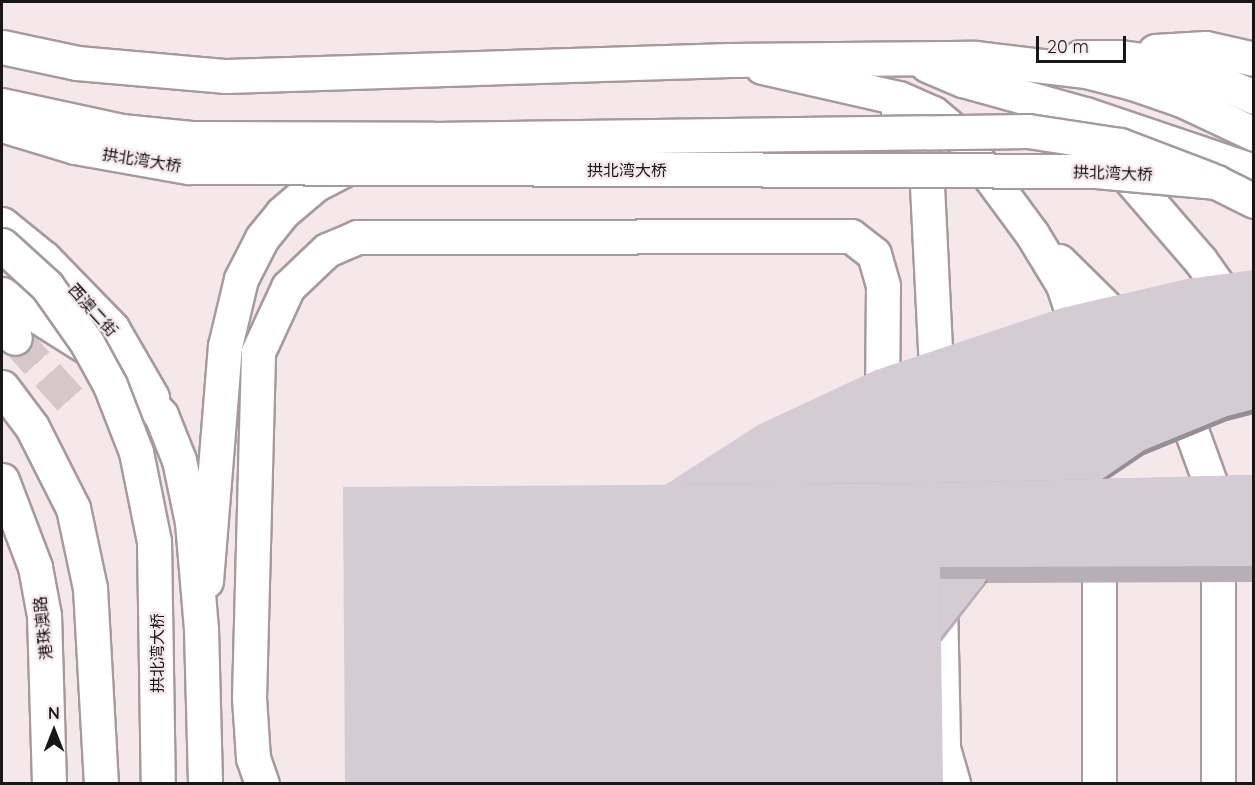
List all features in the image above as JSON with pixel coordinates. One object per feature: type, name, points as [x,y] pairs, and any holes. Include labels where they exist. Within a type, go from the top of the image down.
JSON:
[{"type":"main road","points":[[969,69],[1120,57],[1184,46],[1254,59]]},
{"type":"main road","points":[[2,47],[77,63],[226,76],[730,60],[911,58],[969,69],[1076,70],[1132,83],[1182,100],[1254,134]]},
{"type":"main road","points":[[1120,57],[1180,65],[1254,97]]},
{"type":"main road","points":[[730,60],[899,98],[933,113],[959,135],[1032,234],[1064,285],[1081,333],[1090,376]]},
{"type":"main road","points":[[969,69],[1209,193],[1254,212]]},
{"type":"main road","points":[[969,69],[1085,114],[1254,171]]},
{"type":"main road","points":[[856,87],[894,108],[915,130],[926,165],[937,419]]},
{"type":"main road","points":[[2,105],[121,131],[191,138],[433,139],[1028,131],[1120,145],[1216,182]]},
{"type":"main road","name":"拱北湾大桥","points":[[2,125],[75,147],[189,167],[1096,171],[1216,182],[1254,201]]},
{"type":"main road","points":[[1088,130],[1200,260],[1254,336]]},
{"type":"main road","points":[[205,783],[201,629],[225,346],[241,279],[262,238],[282,213],[315,185],[356,163],[433,139]]},
{"type":"main road","name":"西澳二街","points":[[2,224],[44,258],[112,328],[138,367],[179,460],[192,522],[201,629]]},
{"type":"main road","points":[[1032,234],[1157,361],[1195,434],[1211,485],[1218,549],[1218,783]]},
{"type":"main road","points":[[262,783],[253,758],[249,698],[258,352],[288,287],[308,265],[341,242],[382,237],[851,236],[874,254],[883,286],[881,439]]},
{"type":"main road","name":"拱北湾大桥","points":[[2,245],[47,286],[87,343],[110,385],[136,452],[154,551],[158,783]]},
{"type":"main road","points":[[2,294],[117,366],[161,415]]},
{"type":"main road","points":[[2,387],[32,427],[73,508],[90,588],[100,729],[101,783]]},
{"type":"main road","name":"港珠澳路","points":[[2,480],[35,567],[44,615],[49,783]]},
{"type":"main road","points":[[1099,512],[1099,783]]},
{"type":"main road","points":[[940,571],[944,748],[953,783]]},
{"type":"main road","points":[[91,783],[100,729]]},
{"type":"building","points":[[1254,270],[1254,409],[1227,416],[1144,450],[1102,479],[665,485],[758,425],[876,370],[1062,308],[1187,279]]},
{"type":"building","points":[[1254,475],[1254,566],[940,567],[943,783],[345,783],[343,487],[933,483]]},
{"type":"building","points":[[940,579],[987,579],[941,637]]},
{"type":"tunnel","points":[[15,338],[77,407]]}]
